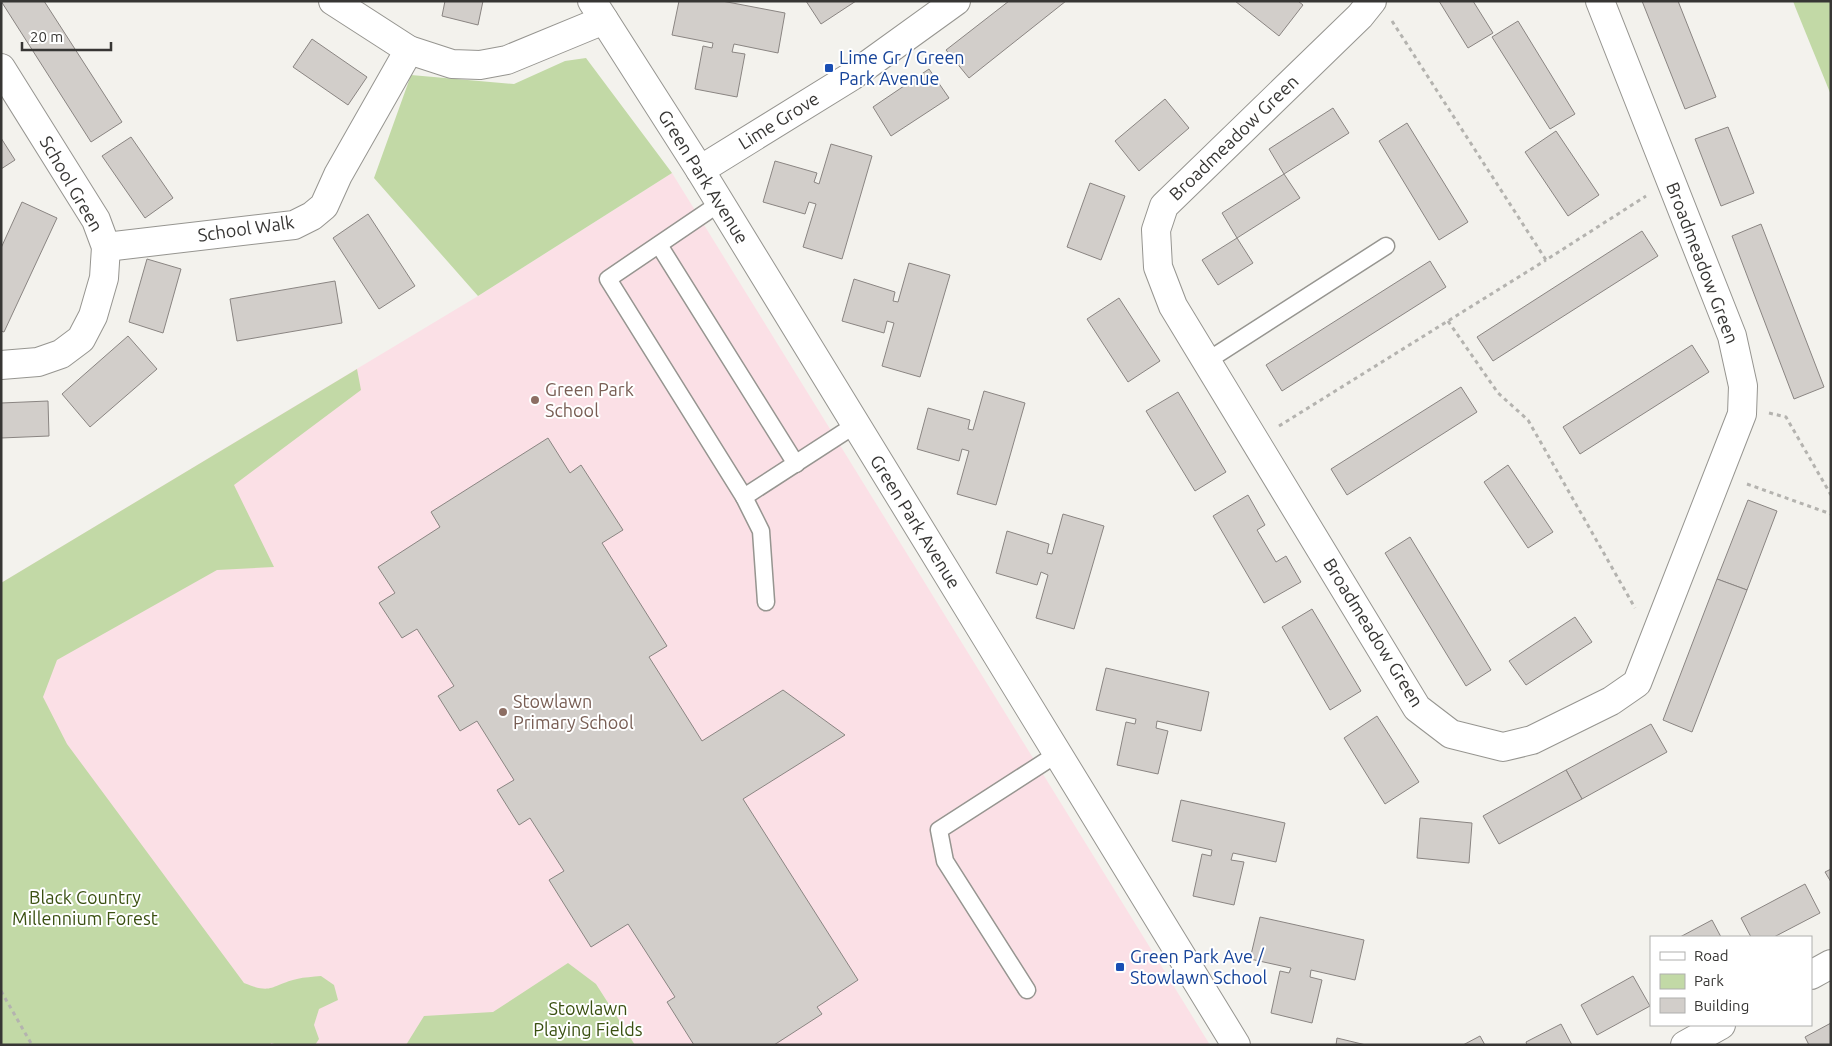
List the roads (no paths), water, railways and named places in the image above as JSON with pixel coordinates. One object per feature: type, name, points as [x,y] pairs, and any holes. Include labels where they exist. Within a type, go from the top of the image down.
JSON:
[{"type":"street","points":[[332,1],[409,50],[452,64],[480,65],[507,60],[598,11]]},
{"type":"street","name":"Lime Grove","points":[[700,170],[852,76],[956,1]]},
{"type":"street","name":"Broadmeadow Green","points":[[1366,9],[1164,206],[1156,230],[1158,267],[1173,306],[1417,708],[1451,734],[1503,747],[1532,740],[1612,701],[1637,683],[1742,414],[1743,386],[1732,336],[1600,1]]},
{"type":"street","name":"Green Park Avenue","points":[[598,11],[700,170],[1236,1045]]},
{"type":"street","name":"School Walk","points":[[106,247],[294,224],[312,216],[324,206],[338,175],[409,50]]},
{"type":"street","name":"School Green","points":[[1,68],[96,220],[106,247],[104,278],[93,316],[80,339],[62,354],[38,362],[1,365]]},
{"type":"street","points":[[1812,974],[1831,964]]},
{"type":"street","points":[[1685,1045],[1719,1026]]},
{"type":"lane","points":[[720,203],[608,279],[744,497],[761,531],[766,602]]},
{"type":"lane","points":[[659,244],[796,464]]},
{"type":"lane","points":[[1207,361],[1386,246]]},
{"type":"lane","points":[[744,497],[855,425]]},
{"type":"lane","points":[[1027,990],[945,861],[939,830],[1058,754]]},
{"type":"place","name":"Lime Gr / Green Park Avenue","points":[[829,68]]},
{"type":"place","name":"Green Park School","points":[[535,400]]},
{"type":"place","name":"Stowlawn Primary School","points":[[503,712]]},
{"type":"place","name":"Green Park Ave / Stowlawn School","points":[[1120,967]]},
{"type":"park label","name":"Black Country Millennium Forest","points":[[85,908]]},
{"type":"park label","name":"Stowlawn Playing Fields","points":[[588,1019]]}]
